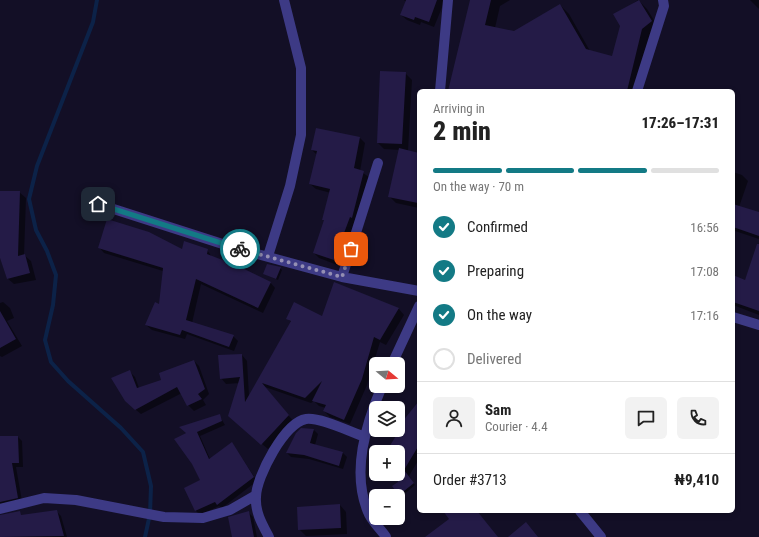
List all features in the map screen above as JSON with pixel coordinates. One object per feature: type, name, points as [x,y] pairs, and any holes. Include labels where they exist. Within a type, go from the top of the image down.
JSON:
[{"type":"street","points":[[268,256],[290,186],[301,135],[301,68],[284,0]]},
{"type":"street","points":[[440,89],[448,0]]},
{"type":"street","points":[[638,89],[664,6],[663,0]]},
{"type":"street","points":[[342,277],[378,163]]},
{"type":"street","points":[[98,204],[235,248],[342,277],[417,291]]},
{"type":"street","points":[[395,357],[417,310]]},
{"type":"street","points":[[735,318],[759,325]]},
{"type":"street","points":[[380,393],[365,437],[359,476],[368,513],[386,537]]},
{"type":"street","points":[[269,537],[257,514],[256,495],[269,457],[294,424],[306,419],[322,421],[365,437]]},
{"type":"street","points":[[0,509],[44,498],[76,500],[164,517],[203,518],[230,510],[256,495]]},
{"type":"street","points":[[582,513],[601,537]]},
{"type":"building","points":[[406,0],[437,0],[429,22],[415,17],[414,20],[400,15]]},
{"type":"building","points":[[470,0],[491,0],[485,25],[514,31],[560,4],[586,49],[612,56],[620,26],[613,14],[639,0],[652,21],[642,29],[627,89],[448,89]]},
{"type":"building","points":[[380,71],[406,72],[402,144],[377,143]]},
{"type":"building","points":[[316,128],[360,137],[354,168],[364,171],[352,218],[350,217],[334,260],[313,253],[324,220],[322,220],[330,189],[309,184],[317,151],[311,150]]},
{"type":"building","points":[[399,148],[417,152],[417,203],[388,197]]},
{"type":"building","points":[[0,191],[20,191],[18,256],[25,254],[30,273],[7,279],[0,258]]},
{"type":"building","points":[[735,205],[759,212],[759,236],[735,228]]},
{"type":"building","points":[[107,219],[149,232],[182,249],[184,241],[208,249],[207,254],[238,266],[271,282],[258,308],[196,279],[186,320],[234,335],[229,347],[182,330],[180,335],[145,325],[155,302],[159,304],[163,268],[98,248]]},
{"type":"building","points":[[757,244],[759,244],[759,311],[735,303],[735,276],[745,280]]},
{"type":"building","points":[[267,264],[281,267],[276,279],[263,274]]},
{"type":"building","points":[[334,282],[399,308],[380,340],[374,337],[362,379],[344,420],[323,411],[326,405],[312,401],[322,381],[305,398],[262,383],[289,415],[261,445],[228,416],[240,377],[220,379],[218,355],[242,354],[245,402],[291,321],[286,319],[294,302],[322,316]]},
{"type":"building","points":[[0,311],[16,339],[0,348]]},
{"type":"building","points":[[194,360],[205,389],[198,394],[202,399],[187,406],[177,387],[135,410],[125,401],[111,378],[130,370],[137,388],[161,380],[159,373]]},
{"type":"building","points":[[417,403],[417,448],[405,468],[405,445],[390,445],[395,437],[405,437],[405,418]]},
{"type":"building","points":[[220,414],[222,421],[197,432],[209,459],[232,442],[254,477],[217,505],[215,502],[195,511],[184,488],[200,480],[192,464],[174,439],[186,433],[179,427]]},
{"type":"building","points":[[301,428],[314,429],[310,443],[343,452],[339,466],[304,455],[286,453],[296,433]]},
{"type":"building","points":[[0,436],[18,436],[19,463],[12,463],[18,498],[0,502]]},
{"type":"building","points":[[405,471],[414,483],[405,490],[394,489],[392,486],[398,482],[405,481]]},
{"type":"building","points":[[340,504],[341,528],[298,530],[297,507]]},
{"type":"building","points":[[57,510],[64,536],[0,537],[0,515],[20,511],[21,515]]},
{"type":"building","points":[[249,511],[254,537],[232,537],[228,517]]},
{"type":"building","points":[[444,513],[479,513],[498,537],[425,537],[449,519]]},
{"type":"building","points":[[526,522],[538,537],[508,537]]},
{"type":"waterway","points":[[97,0],[93,22],[37,166],[29,199],[36,230],[47,251],[56,275],[53,305],[45,340],[51,362],[68,381],[121,428],[143,452],[151,486],[150,514],[145,537]]},
{"type":"way so far","points":[[240,249],[342,277],[351,249]]},
{"type":"route","points":[[98,204],[240,249]]}]
